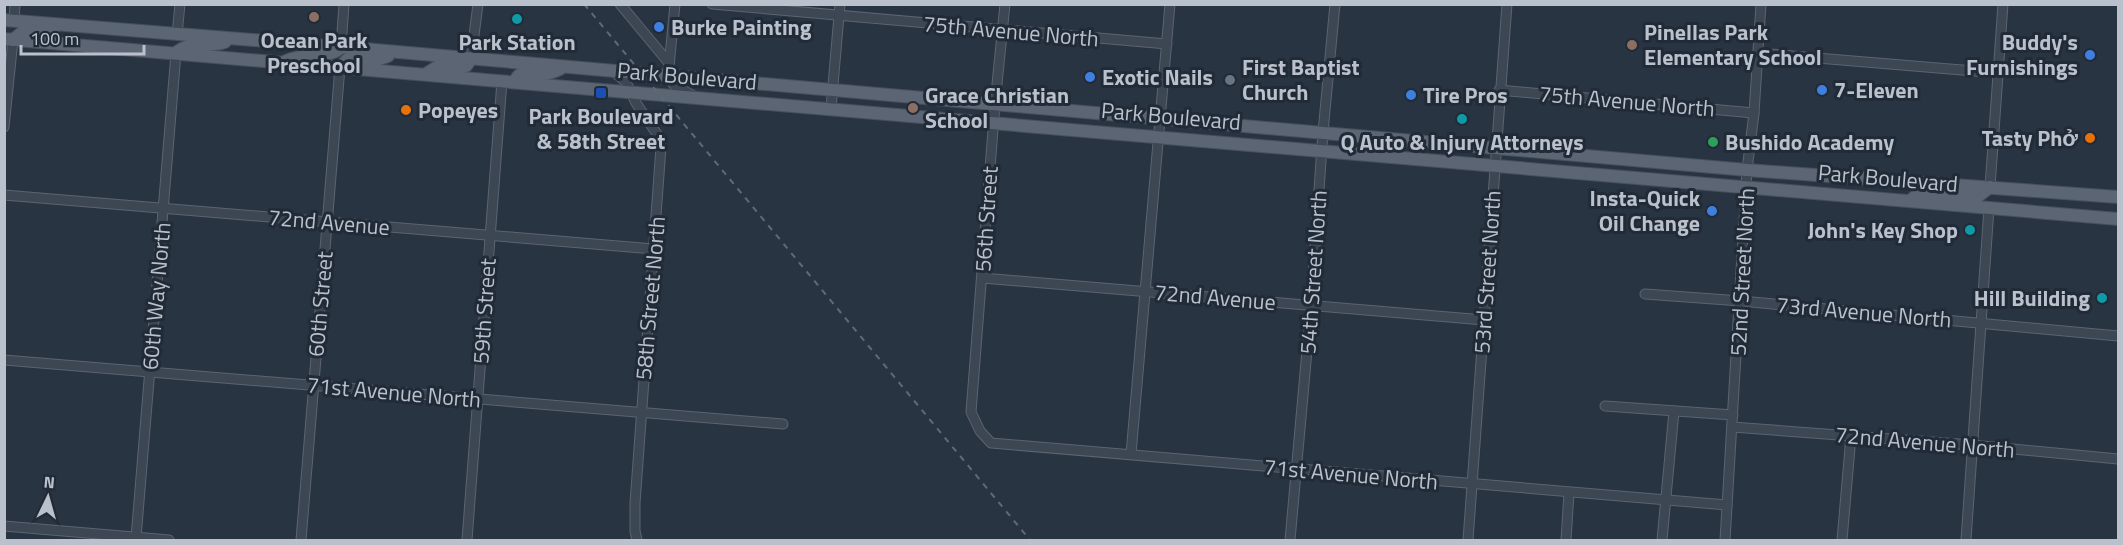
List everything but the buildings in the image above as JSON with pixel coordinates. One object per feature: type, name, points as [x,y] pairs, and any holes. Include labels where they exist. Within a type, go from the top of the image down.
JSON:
[{"type":"main road","name":"Park Boulevard","points":[[8,22],[341,47],[1747,170],[2118,196]]},
{"type":"main road","points":[[8,39],[24,31],[51,31],[66,25]]},
{"type":"main road","points":[[124,49],[134,42],[162,41],[177,35]]},
{"type":"main road","name":"Park Boulevard","points":[[8,39],[2118,219]]},
{"type":"main road","points":[[176,54],[188,46],[213,46],[231,39]]},
{"type":"main road","points":[[282,63],[302,55],[327,55],[338,51],[341,47]]},
{"type":"main road","points":[[340,67],[348,59],[379,59],[388,57],[392,52]]},
{"type":"main road","points":[[426,74],[437,67],[466,66],[471,59]]},
{"type":"main road","points":[[508,81],[521,73],[543,74],[564,67]]},
{"type":"main road","points":[[1910,201],[1919,193],[1977,197],[1990,187],[2009,210]]},
{"type":"street","points":[[8,22],[15,4]]},
{"type":"street","points":[[177,35],[180,4]]},
{"type":"street","points":[[341,47],[344,4]]},
{"type":"street","points":[[471,59],[478,4]]},
{"type":"street","points":[[620,4],[669,63]]},
{"type":"street","points":[[675,4],[668,76],[675,86],[696,97]]},
{"type":"street","name":"75th Avenue North","points":[[712,4],[1167,44]]},
{"type":"street","points":[[831,108],[840,4]]},
{"type":"street","name":"56th Street","points":[[980,431],[971,412],[1005,4]]},
{"type":"street","points":[[1131,454],[1170,4]]},
{"type":"street","name":"54th Street North","points":[[1290,540],[1335,4]]},
{"type":"street","name":"53rd Street North","points":[[1468,540],[1507,4]]},
{"type":"street","name":"52nd Street North","points":[[1725,540],[1747,170],[1754,113],[1761,4]]},
{"type":"street","points":[[1990,187],[2003,4]]},
{"type":"street","points":[[4,127],[8,39]]},
{"type":"street","points":[[1758,53],[1998,73]]},
{"type":"street","name":"60th Way North","points":[[136,538],[176,54]]},
{"type":"street","name":"60th Street","points":[[301,540],[340,67]]},
{"type":"street","name":"58th Street North","points":[[613,71],[626,82],[636,103],[657,134],[661,147],[635,502],[637,540]]},
{"type":"street","name":"59th Street","points":[[467,540],[490,236],[508,81]]},
{"type":"street","name":"75th Avenue North","points":[[1500,90],[1754,113]]},
{"type":"street","name":"72nd Avenue","points":[[4,195],[654,249]]},
{"type":"street","points":[[1966,540],[1989,208]]},
{"type":"street","name":"72nd Avenue","points":[[982,278],[1484,320]]},
{"type":"street","name":"73rd Avenue North","points":[[1645,294],[2118,336]]},
{"type":"street","name":"71st Avenue North","points":[[4,360],[783,424]]},
{"type":"street","points":[[1605,406],[1733,415]]},
{"type":"street","points":[[1662,540],[1674,411]]},
{"type":"street","name":"72nd Avenue North","points":[[1732,427],[1972,445],[2118,459]]},
{"type":"street","name":"71st Avenue North","points":[[980,431],[991,443],[1727,505]]},
{"type":"street","points":[[1842,540],[1851,436]]},
{"type":"street","points":[[1566,540],[1569,493]]},
{"type":"street","points":[[4,526],[168,540]]},
{"type":"railway","points":[[584,4],[1030,540]]},
{"type":"place","name":"Ocean Park Preschool","points":[[314,17]]},
{"type":"place","name":"Park Station","points":[[517,19]]},
{"type":"place","name":"Burke Painting","points":[[659,27]]},
{"type":"place","name":"Pinellas Park Elementary School","points":[[1632,45]]},
{"type":"place","name":"Buddy's Furnishings","points":[[2090,55]]},
{"type":"place","name":"Exotic Nails","points":[[1090,77]]},
{"type":"place","name":"First Baptist Church","points":[[1230,80]]},
{"type":"place","name":"7-Eleven","points":[[1822,90]]},
{"type":"place","name":"Park Boulevard & 58th Street","points":[[601,93]]},
{"type":"place","name":"Tire Pros","points":[[1411,95]]},
{"type":"place","name":"Grace Christian School","points":[[913,108]]},
{"type":"place","name":"Popeyes","points":[[406,110]]},
{"type":"place","name":"Q Auto & Injury Attorneys","points":[[1462,119]]},
{"type":"place","name":"Tasty Phở","points":[[2090,138]]},
{"type":"place","name":"Bushido Academy","points":[[1713,142]]},
{"type":"place","name":"Insta-Quick Oil Change","points":[[1712,211]]},
{"type":"place","name":"John's Key Shop","points":[[1970,230]]},
{"type":"place","name":"Hill Building","points":[[2102,298]]}]
